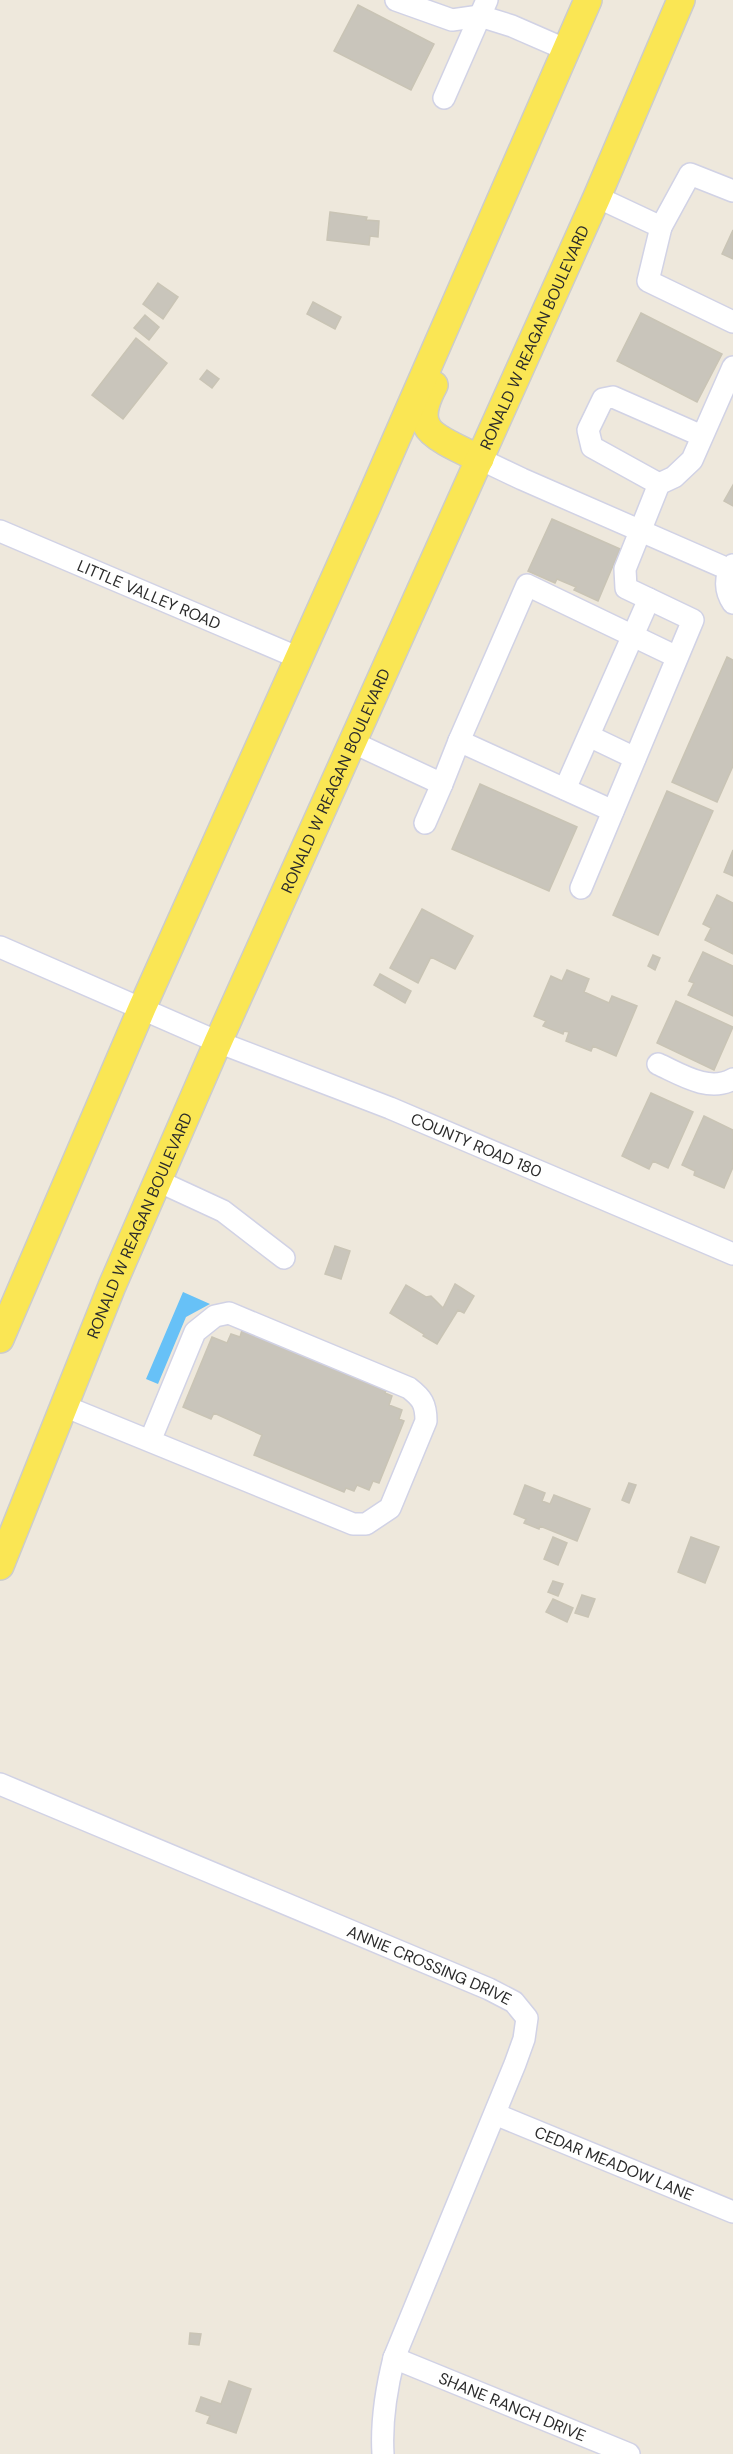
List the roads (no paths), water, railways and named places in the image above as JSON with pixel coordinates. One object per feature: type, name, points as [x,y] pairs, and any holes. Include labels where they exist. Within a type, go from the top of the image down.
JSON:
[{"type":"main road","points":[[0,1339],[142,1008],[464,286],[588,0]]},
{"type":"main road","name":"RONALD W REAGAN BOULEVARD","points":[[0,1566],[112,1286],[218,1042],[597,197],[681,0]]},
{"type":"main road","points":[[464,286],[455,338],[430,393],[424,412],[427,426],[434,434],[480,459]]},
{"type":"street","points":[[396,0],[452,20],[483,8]]},
{"type":"street","points":[[483,8],[512,26],[567,50]]},
{"type":"street","points":[[444,98],[483,8]]},
{"type":"street","points":[[733,191],[690,174],[661,227],[648,281],[733,322]]},
{"type":"street","points":[[597,197],[661,227]]},
{"type":"street","points":[[581,888],[693,620],[626,588],[625,569],[658,484],[674,477],[692,460],[733,367]]},
{"type":"street","points":[[658,484],[592,447],[588,430],[603,399],[613,397],[702,436]]},
{"type":"street","points":[[480,459],[640,530],[731,567],[727,589],[733,603]]},
{"type":"street","name":"LITTLE VALLEY ROAD","points":[[0,531],[299,658]]},
{"type":"street","points":[[425,823],[527,585],[677,657]]},
{"type":"street","points":[[565,789],[649,599]]},
{"type":"street","points":[[589,736],[635,758]]},
{"type":"street","points":[[459,741],[613,811]]},
{"type":"street","points":[[354,743],[442,784]]},
{"type":"street","name":"COUNTY ROAD 180","points":[[0,947],[218,1042],[390,1108],[733,1254]]},
{"type":"street","points":[[658,1064],[703,1083],[724,1084],[733,1079]]},
{"type":"street","points":[[158,1181],[223,1210],[284,1258]]},
{"type":"street","points":[[64,1406],[353,1524],[366,1524],[390,1508],[426,1421],[426,1408],[421,1397],[409,1388],[229,1313],[216,1316],[195,1332],[150,1441]]},
{"type":"street","name":"ANNIE CROSSING DRIVE","points":[[0,1784],[478,1985],[514,2002],[527,2018],[524,2039],[495,2114],[394,2358],[385,2395],[383,2454]]},
{"type":"street","name":"CEDAR MEADOW LANE","points":[[495,2114],[733,2212]]},
{"type":"street","name":"SHANE RANCH DRIVE","points":[[394,2358],[629,2454]]},
{"type":"water","points":[[183,1292],[210,1304],[186,1317],[158,1384],[146,1379]]}]
